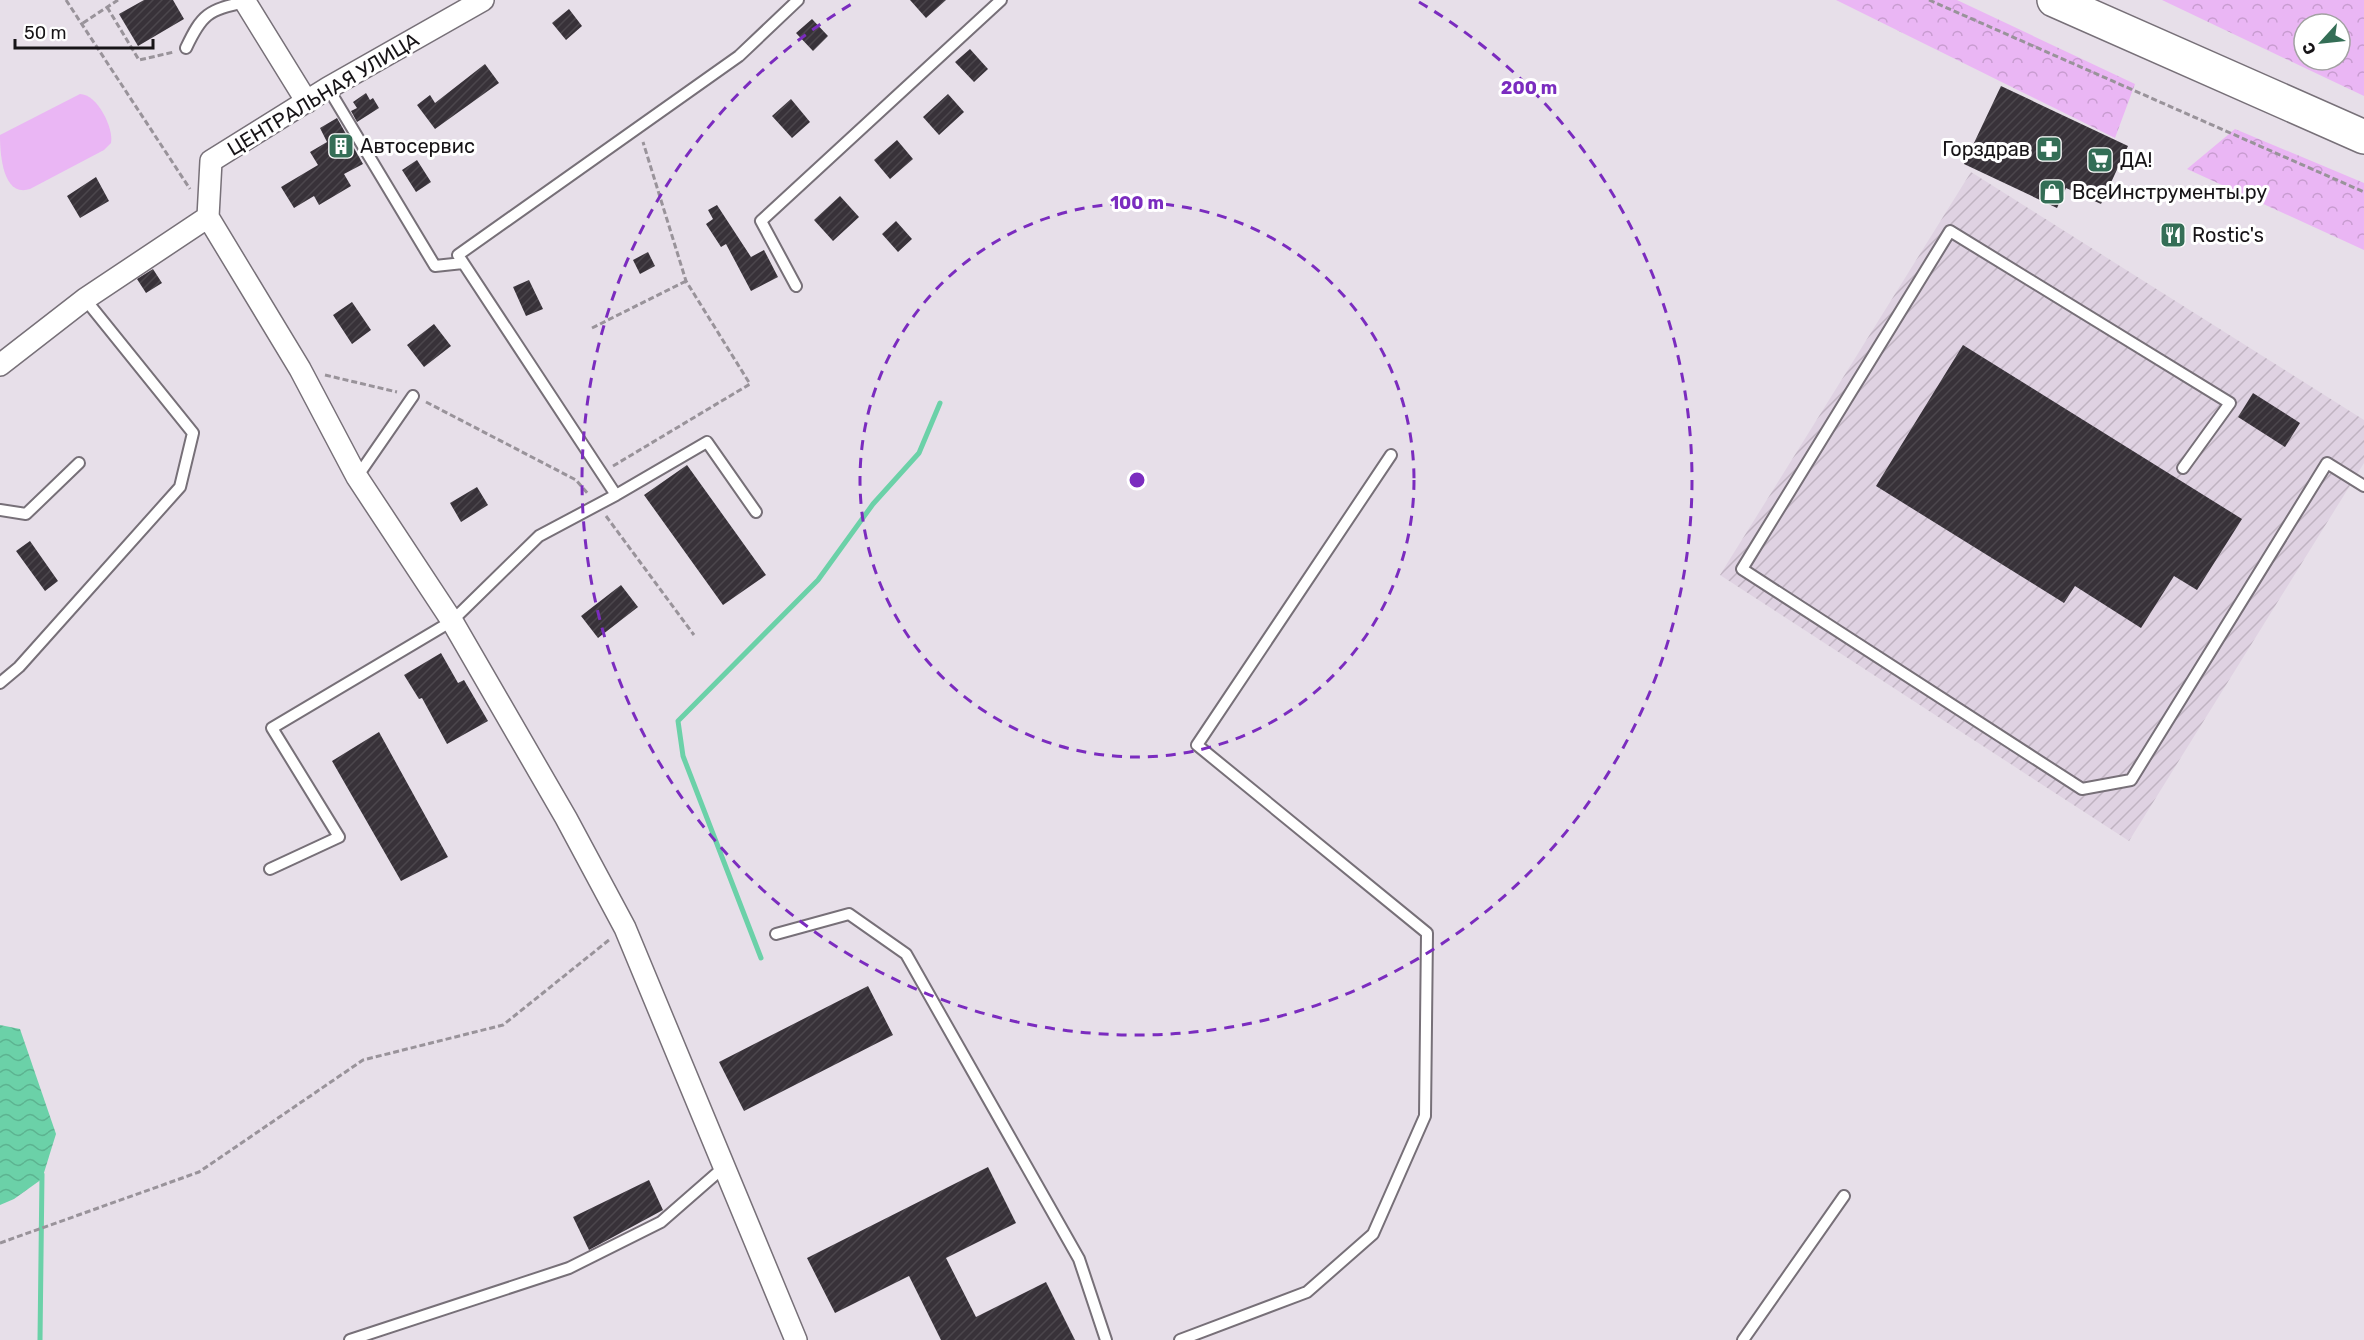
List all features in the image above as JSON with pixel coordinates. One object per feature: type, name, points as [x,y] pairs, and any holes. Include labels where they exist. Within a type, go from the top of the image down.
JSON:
[{"type":"main road","points":[[2054,0],[2364,137]]},
{"type":"street","name":"ЦЕНТРАЛЬНАЯ УЛИЦА","points":[[208,217],[211,161],[328,88],[483,0]]},
{"type":"street","points":[[245,1],[307,102]]},
{"type":"street","points":[[0,365],[85,299],[208,217],[300,369],[357,477],[452,621],[566,818],[625,928],[796,1340]]},
{"type":"lane","points":[[616,495],[458,255],[739,56],[798,0]]},
{"type":"lane","points":[[796,286],[761,221],[1001,0]]},
{"type":"lane","points":[[186,48],[200,20],[221,7],[245,1]]},
{"type":"lane","points":[[328,88],[435,266],[463,262]]},
{"type":"lane","points":[[2183,468],[2230,403],[1950,231],[1742,569],[2082,789],[2131,780],[2327,463],[2364,486]]},
{"type":"lane","points":[[0,682],[19,667],[180,487],[193,433],[85,299]]},
{"type":"lane","points":[[357,477],[414,396]]},
{"type":"lane","points":[[270,869],[339,837],[272,728],[452,621],[539,536],[616,495],[707,442],[756,512]]},
{"type":"lane","points":[[1180,1340],[1307,1292],[1373,1234],[1425,1116],[1427,933],[1197,745],[1391,455]]},
{"type":"lane","points":[[0,510],[26,514],[79,463]]},
{"type":"lane","points":[[776,934],[849,914],[906,954],[1079,1259],[1106,1340]]},
{"type":"lane","points":[[350,1340],[569,1268],[661,1222],[724,1167]]},
{"type":"lane","points":[[1743,1340],[1844,1196]]},
{"type":"path","points":[[66,0],[208,217]]},
{"type":"path","points":[[83,23],[118,0]]},
{"type":"path","points":[[1929,0],[2364,192]]},
{"type":"path","points":[[107,7],[140,60],[186,48]]},
{"type":"path","points":[[602,473],[750,384],[686,281],[639,129]]},
{"type":"path","points":[[592,328],[686,281]]},
{"type":"path","points":[[300,369],[414,396],[576,480],[597,504],[694,635]]},
{"type":"path","points":[[0,1243],[199,1172],[363,1060],[503,1025],[625,928]]},
{"type":"shaded area","points":[[1971,172],[2364,420],[2364,463],[2129,841],[1720,575]]},
{"type":"green space","points":[[1836,0],[1957,0],[2135,84],[2115,138]]},
{"type":"green space","points":[[2162,0],[2364,0],[2364,96],[2314,72],[2352,72],[2352,12],[2292,12],[2292,62]]},
{"type":"green space","points":[[80,94],[86,95],[103,113],[110,129],[111,143],[104,150],[30,189],[21,190],[14,187],[4,172],[0,135]]},
{"type":"green space","points":[[2235,129],[2364,183],[2364,250],[2187,169]]},
{"type":"water","points":[[0,1025],[20,1029],[56,1134],[42,1179],[14,1199],[0,1205]]},
{"type":"building","points":[[144,0],[173,0],[184,19],[138,46],[119,14]]},
{"type":"building","points":[[910,0],[946,0],[926,18]]},
{"type":"building","points":[[569,9],[582,26],[566,40],[552,23]]},
{"type":"building","points":[[812,19],[828,36],[813,51],[796,33]]},
{"type":"building","points":[[970,49],[988,69],[974,82],[955,62]]},
{"type":"building","points":[[485,64],[499,83],[435,129],[417,105],[430,95],[435,103]]},
{"type":"building","points":[[2001,86],[2128,146],[2101,204],[2066,188],[2057,208],[1964,164]]},
{"type":"building","points":[[366,93],[370,100],[373,98],[379,108],[357,122],[351,111],[357,108],[353,102]]},
{"type":"building","points":[[948,94],[964,112],[939,135],[923,117]]},
{"type":"building","points":[[791,99],[810,122],[792,138],[772,116]]},
{"type":"building","points":[[337,118],[363,164],[344,174],[351,186],[319,205],[314,196],[294,208],[281,187],[318,165],[310,152],[327,142],[320,128]]},
{"type":"building","points":[[897,140],[913,159],[890,179],[874,160]]},
{"type":"building","points":[[417,160],[431,182],[416,192],[402,170]]},
{"type":"building","points":[[96,177],[109,201],[80,218],[67,196]]},
{"type":"building","points":[[840,196],[859,217],[833,241],[814,220]]},
{"type":"building","points":[[717,205],[751,257],[764,250],[778,277],[751,291],[726,244],[721,247],[706,224],[713,219],[708,210]]},
{"type":"building","points":[[896,221],[912,239],[898,252],[882,234]]},
{"type":"building","points":[[648,252],[655,266],[640,274],[633,260]]},
{"type":"building","points":[[153,269],[162,283],[146,293],[137,279]]},
{"type":"building","points":[[529,280],[543,309],[526,316],[513,287]]},
{"type":"building","points":[[352,302],[371,330],[352,344],[333,315]]},
{"type":"building","points":[[434,324],[451,346],[424,367],[407,345]]},
{"type":"building","points":[[1963,345],[2242,519],[2197,590],[2174,576],[2141,628],[2075,586],[2064,603],[1876,486]]},
{"type":"building","points":[[2253,393],[2300,423],[2285,447],[2238,417]]},
{"type":"building","points":[[687,465],[766,575],[723,605],[644,495]]},
{"type":"building","points":[[477,487],[488,505],[461,522],[450,503]]},
{"type":"building","points":[[30,541],[58,581],[45,591],[16,551]]},
{"type":"building","points":[[621,585],[638,607],[598,638],[581,616]]},
{"type":"building","points":[[441,653],[458,683],[464,680],[488,721],[447,744],[422,698],[419,699],[404,675]]},
{"type":"building","points":[[379,732],[448,857],[401,881],[332,761]]},
{"type":"building","points":[[868,986],[893,1035],[744,1111],[719,1062]]},
{"type":"building","points":[[988,1167],[1016,1223],[946,1258],[976,1317],[1046,1282],[1075,1340],[941,1340],[909,1276],[835,1313],[807,1258]]},
{"type":"building","points":[[649,1180],[663,1210],[589,1250],[573,1217]]},
{"type":"waterway","points":[[761,958],[683,756],[678,721],[818,580],[873,504],[919,453],[940,403]]},
{"type":"waterway","points":[[40,1340],[42,1174]]},
{"type":"place","name":"Автосервис","points":[[341,146]]},
{"type":"place","name":"Горздрав","points":[[2049,149]]},
{"type":"place","name":"ДА!","points":[[2100,160]]},
{"type":"place","name":"ВсеИнструменты.ру","points":[[2052,192]]},
{"type":"place","name":"Rostic's","points":[[2173,235]]}]
